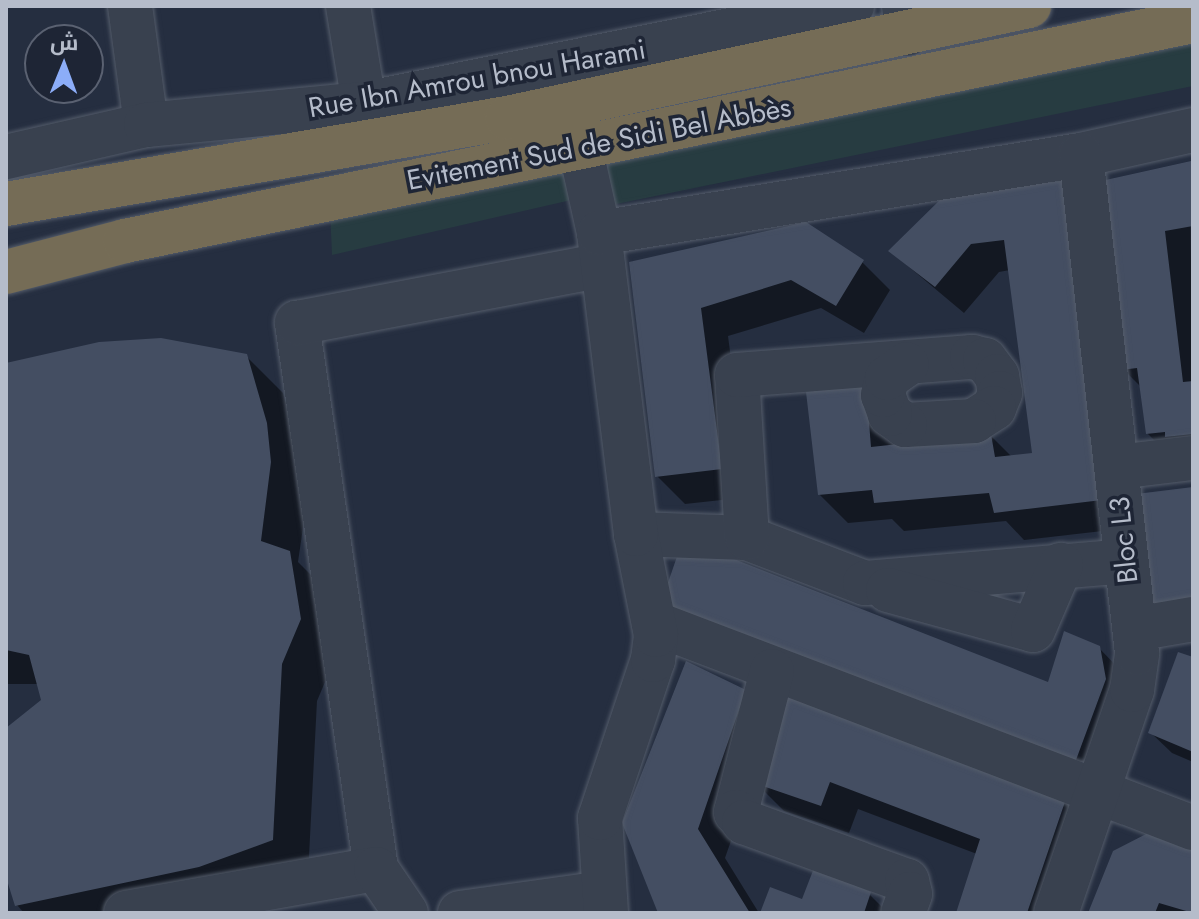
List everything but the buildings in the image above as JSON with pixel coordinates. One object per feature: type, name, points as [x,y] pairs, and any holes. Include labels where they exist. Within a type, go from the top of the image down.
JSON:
[{"type":"highway","name":"Evitement Sud de Sidi Bel Abbès","points":[[6,204],[507,118],[906,20],[1029,6]]},
{"type":"highway","name":"Evitement Sud de Sidi Bel Abbès","points":[[6,272],[125,241],[1193,21]]},
{"type":"street","points":[[130,6],[146,125]]},
{"type":"street","points":[[348,6],[364,104]]},
{"type":"street","name":"Rue Ibn Amrou bnou Harami","points":[[6,157],[146,125],[364,104],[852,6]]},
{"type":"street","points":[[406,913],[376,869],[297,323],[601,249],[1081,155],[1193,130]]},
{"type":"street","points":[[460,913],[605,903],[600,818],[653,660],[654,623],[636,534],[601,249],[580,147]]},
{"type":"street","name":"Bloc L3","points":[[1056,913],[1132,690],[1135,629],[1081,155]]},
{"type":"street","points":[[747,538],[737,375],[907,364]]},
{"type":"street","points":[[1117,467],[1193,458]]},
{"type":"street","points":[[636,534],[747,538],[865,583],[1033,630],[1061,565]]},
{"type":"street","points":[[865,583],[1125,561]]},
{"type":"street","points":[[1135,629],[1193,619]]},
{"type":"street","points":[[654,623],[772,671],[1193,828]]},
{"type":"street","points":[[772,671],[736,812],[744,822],[907,881],[910,894],[903,913]]},
{"type":"street","points":[[126,913],[376,869]]},
{"type":"green space","points":[[1193,30],[1193,86],[587,210],[580,198],[332,255],[330,210]]}]
